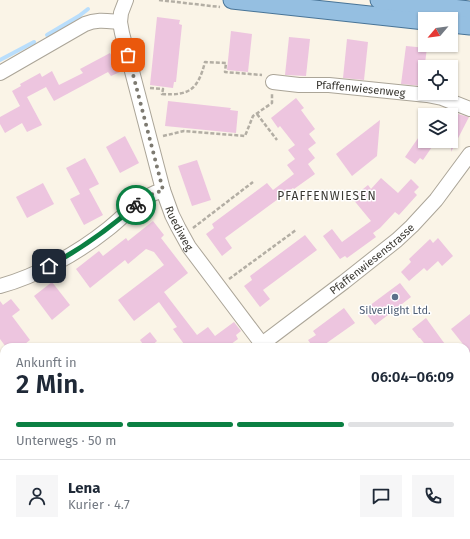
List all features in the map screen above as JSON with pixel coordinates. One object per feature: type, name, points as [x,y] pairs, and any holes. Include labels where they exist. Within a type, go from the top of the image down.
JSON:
[{"type":"main road","points":[[232,0],[418,20]]},
{"type":"main road","points":[[380,0],[470,10]]},
{"type":"main road","points":[[458,25],[470,26]]},
{"type":"street","points":[[0,73],[85,24],[100,20],[120,22],[121,12],[126,0]]},
{"type":"street","name":"Ruediweg","points":[[120,22],[163,190],[170,209],[178,227],[190,247],[258,343]]},
{"type":"street","name":"Pfaffenwiesenweg","points":[[273,82],[299,85],[329,85],[427,95],[442,98],[470,109]]},
{"type":"street","name":"Pfaffenwiesenstrasse","points":[[264,343],[401,237],[436,200],[470,154]]},
{"type":"street","points":[[0,286],[26,277],[68,256],[107,230],[144,198],[163,190]]},
{"type":"path","points":[[146,87],[163,89],[162,94],[178,94],[187,92],[197,83],[205,62],[226,63],[225,72],[274,76],[272,103],[254,116],[246,136],[184,131],[158,136]]},
{"type":"path","points":[[257,114],[277,140]]},
{"type":"path","points":[[190,230],[253,182]]},
{"type":"path","points":[[226,282],[296,230]]},
{"type":"building","points":[[157,17],[180,20],[179,24],[182,25],[176,82],[174,82],[173,88],[150,85]]},
{"type":"building","points":[[231,31],[252,34],[248,72],[227,70]]},
{"type":"building","points":[[289,37],[310,39],[306,76],[285,75]]},
{"type":"building","points":[[347,39],[368,42],[364,80],[343,78]]},
{"type":"building","points":[[406,46],[418,47],[418,52],[426,52],[425,60],[418,60],[418,86],[401,84]]},
{"type":"building","points":[[110,53],[120,72],[111,76],[108,72],[54,101],[46,87],[27,97],[42,125],[27,132],[22,123],[5,133],[0,124],[0,117],[20,106],[12,91],[21,86],[20,84],[40,73],[42,77],[52,71],[59,85],[83,73],[80,69]]},
{"type":"building","points":[[296,98],[304,108],[301,110],[315,129],[309,134],[316,143],[308,149],[315,158],[308,164],[315,174],[294,189],[293,188],[225,238],[232,248],[222,256],[206,234],[214,228],[212,224],[267,183],[273,190],[294,174],[287,165],[295,159],[288,150],[295,145],[280,126],[278,128],[271,118]]},
{"type":"building","points":[[168,101],[231,108],[230,110],[238,111],[236,133],[165,126]]},
{"type":"building","points":[[458,114],[469,117],[458,138]]},
{"type":"building","points":[[380,120],[377,156],[352,176],[336,154]]},
{"type":"building","points":[[125,136],[139,163],[120,173],[106,147]]},
{"type":"building","points":[[418,138],[418,148],[431,148],[423,160],[420,158],[415,164],[405,157]]},
{"type":"building","points":[[85,158],[99,184],[89,189],[103,215],[84,225],[70,199],[80,194],[66,168]]},
{"type":"building","points":[[197,160],[211,200],[192,206],[178,166]]},
{"type":"building","points":[[381,178],[398,193],[411,179],[419,187],[414,192],[417,195],[399,215],[395,212],[380,228],[373,233],[376,237],[347,258],[345,256],[340,259],[323,236],[332,229],[342,242],[371,221],[352,198],[368,185],[371,189]]},
{"type":"building","points":[[43,183],[54,204],[27,218],[16,197]]},
{"type":"building","points":[[153,221],[164,235],[161,238],[188,273],[164,292],[197,335],[208,327],[215,336],[234,322],[241,331],[236,335],[238,339],[232,343],[183,343],[173,329],[177,327],[159,302],[134,321],[118,300],[164,265],[154,252],[146,249],[128,264],[125,260],[90,288],[76,269],[99,251],[103,256],[126,238],[128,241]]},
{"type":"building","points":[[305,235],[317,250],[263,290],[270,299],[260,307],[244,286],[252,280],[250,276]]},
{"type":"building","points":[[438,238],[453,256],[442,266],[438,261],[427,271],[424,268],[409,281],[401,272],[411,262],[409,259],[430,239],[433,243]]},
{"type":"building","points":[[52,282],[70,305],[52,320],[34,296]]},
{"type":"building","points":[[400,283],[411,297],[375,325],[367,315],[372,311],[369,306]]},
{"type":"building","points":[[11,299],[20,310],[12,316],[30,340],[26,343],[3,343],[0,339],[0,301],[3,305]]},
{"type":"building","points":[[344,308],[355,323],[327,343],[310,343],[308,340],[316,335],[313,331]]},
{"type":"building","points":[[470,314],[470,343],[462,343],[451,329]]},
{"type":"building","points":[[426,318],[444,343],[424,343],[412,329]]},
{"type":"building","points":[[150,332],[157,341],[155,343],[142,343],[140,340]]},
{"type":"waterway","points":[[47,35],[88,9]]},
{"type":"waterway","points":[[0,60],[34,42]]},
{"type":"way so far","points":[[128,55],[163,190],[144,198],[136,205]]},
{"type":"place","name":"Silverlight Ltd.","points":[[395,297]]},
{"type":"district","name":"PFAFFENWIESEN","points":[[327,196]]},
{"type":"route","points":[[49,266],[86,245],[107,230],[136,205]]}]
